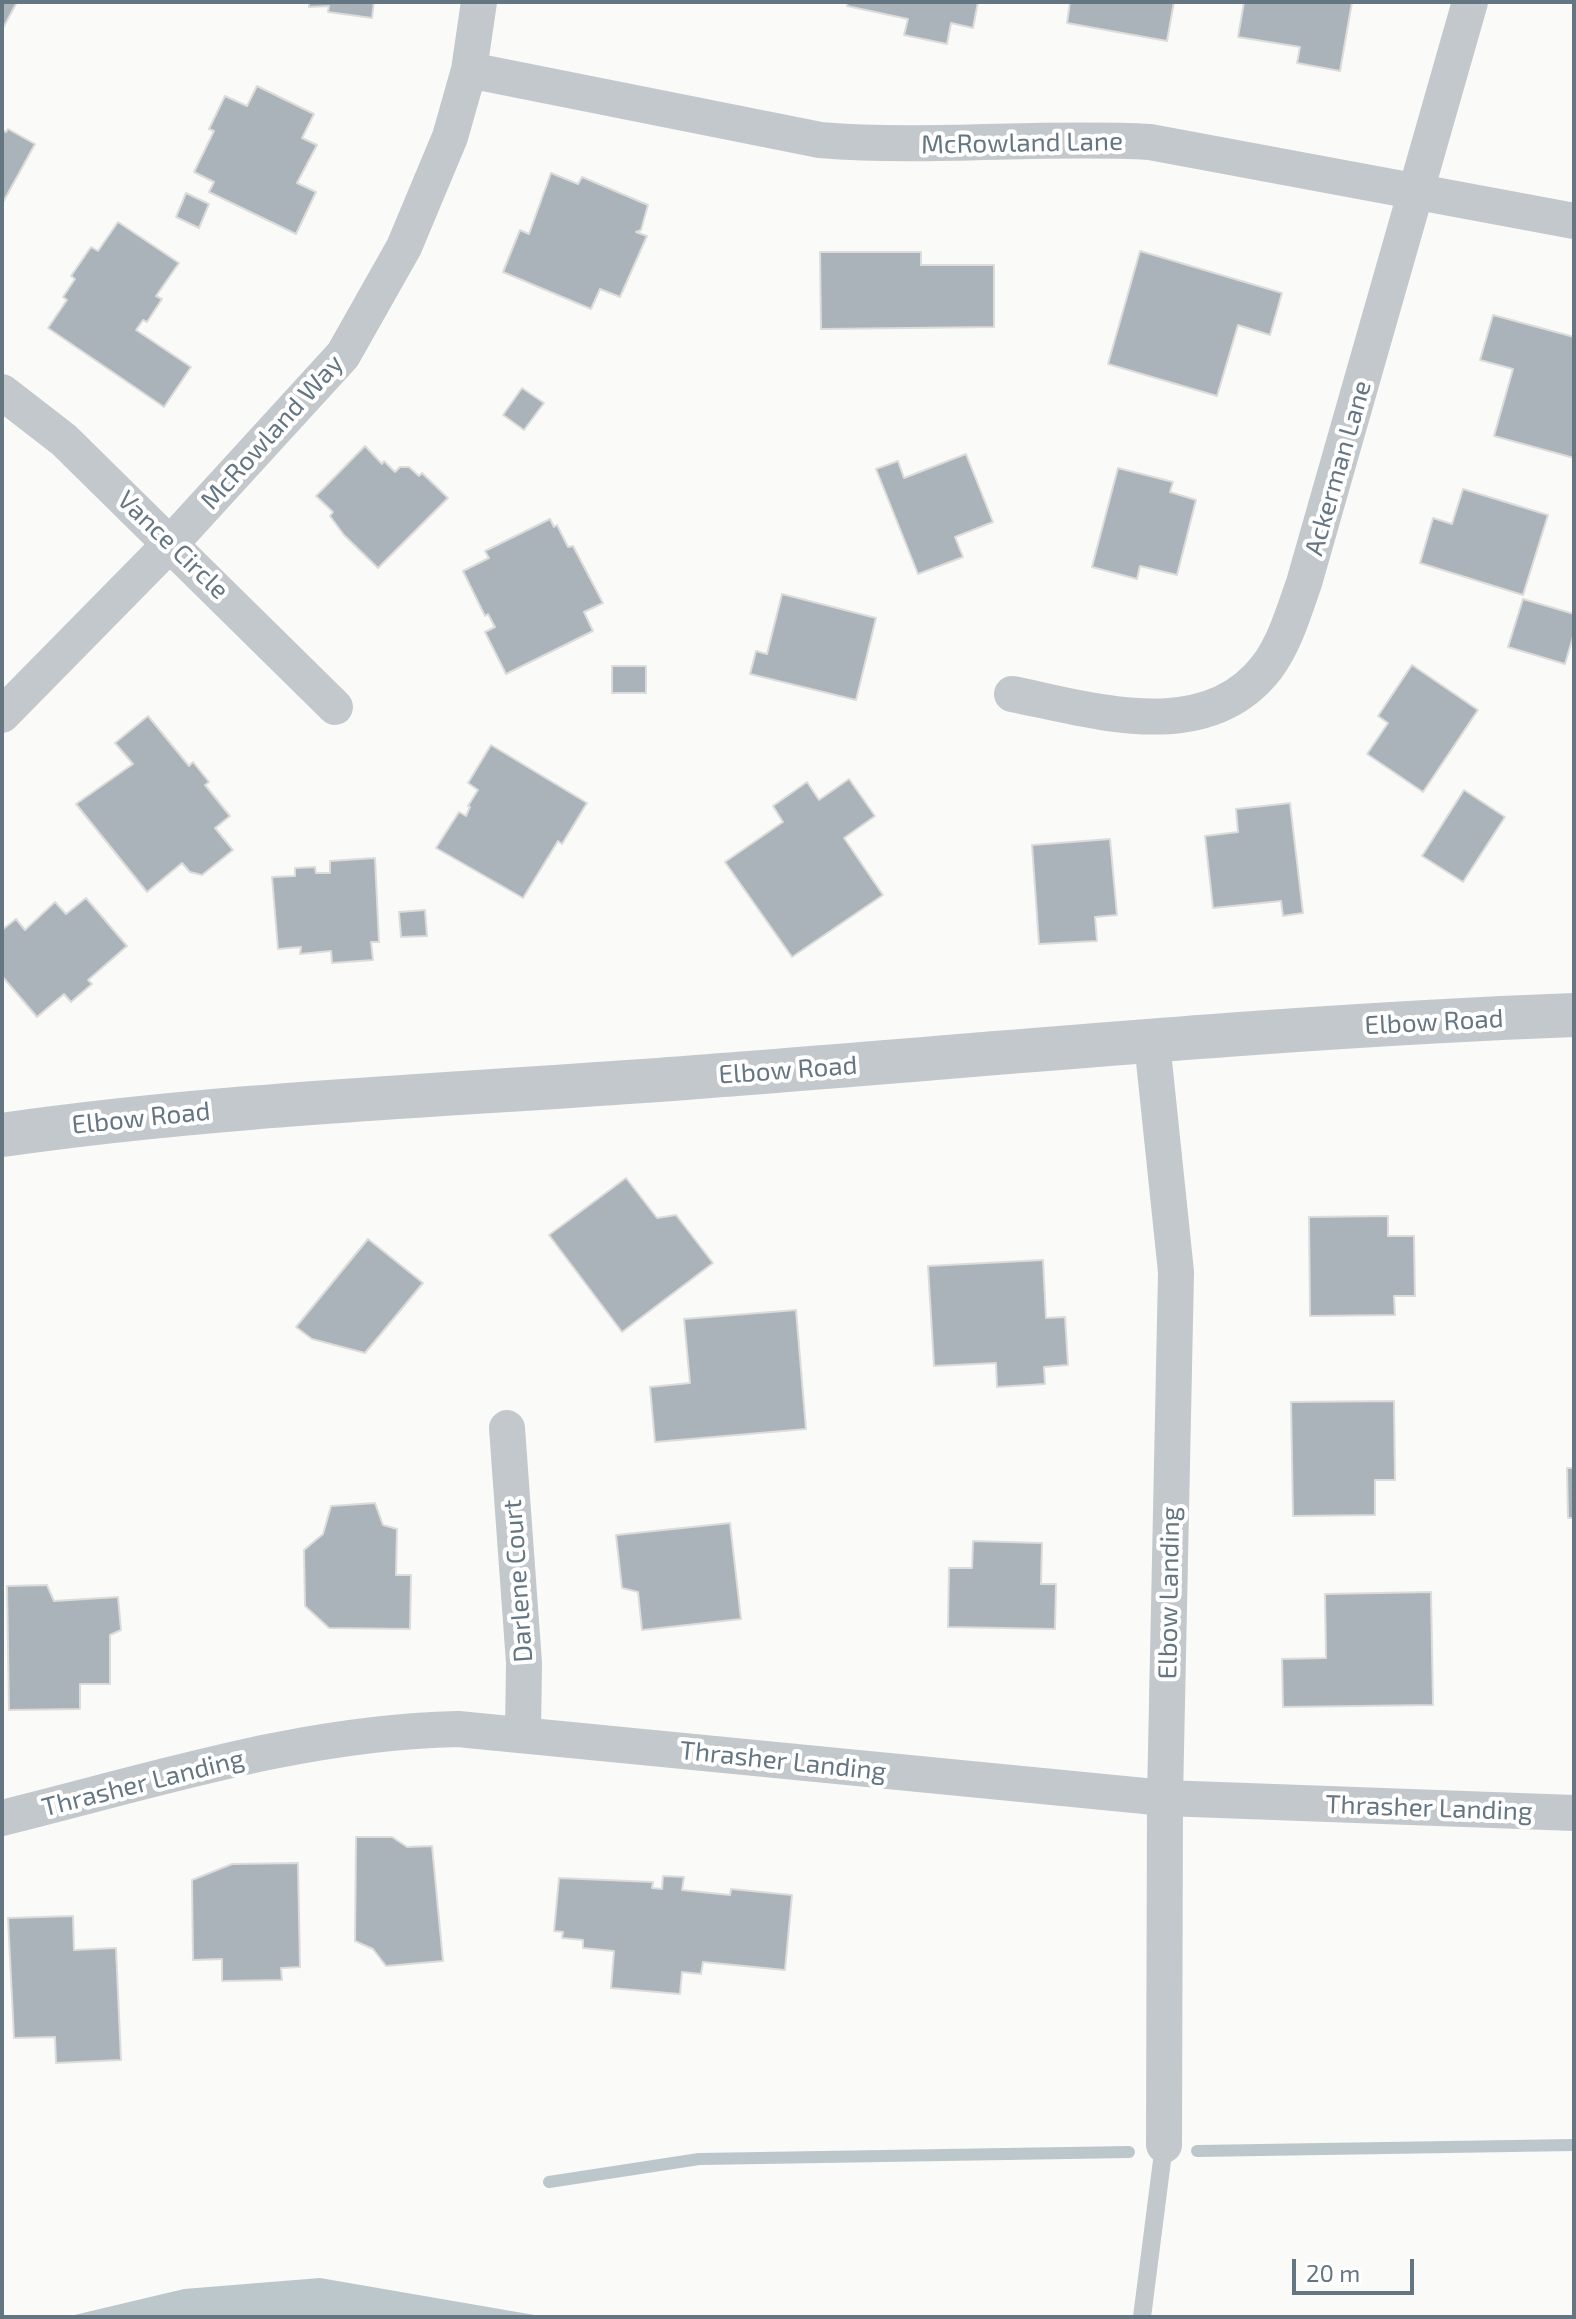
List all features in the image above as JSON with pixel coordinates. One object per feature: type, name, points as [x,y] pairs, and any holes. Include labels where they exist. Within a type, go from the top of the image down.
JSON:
[{"type":"street","name":"McRowland Way","points":[[2,715],[172,542],[343,355],[404,247],[450,137],[469,70],[479,2]]},
{"type":"street","name":"Ackerman Lane","points":[[1012,694],[1152,718],[1199,713],[1237,694],[1266,668],[1287,631],[1304,583],[1470,2]]},
{"type":"street","name":"McRowland Lane","points":[[469,70],[820,140],[873,144],[1092,139],[1150,142],[1574,221]]},
{"type":"street","name":"Vance Circle","points":[[2,392],[64,440],[172,542],[335,707]]},
{"type":"street","name":"Elbow Road","points":[[2,1135],[236,1108],[668,1080],[1423,1020],[1574,1015]]},
{"type":"street","name":"Elbow Landing","points":[[1152,1042],[1176,1272],[1165,1798],[1164,2145]]},
{"type":"street","name":"Darlene Court","points":[[507,1428],[524,1663],[523,1734]]},
{"type":"street","name":"Thrasher Landing","points":[[2,1818],[330,1738],[394,1730],[458,1729],[1165,1798],[1574,1813]]},
{"type":"lane","points":[[1142,2317],[1164,2145]]},
{"type":"shaded area","points":[[320,2278],[546,2317],[66,2317],[184,2289]]},
{"type":"building","points":[[2,2],[17,2],[2,30]]},
{"type":"building","points":[[305,2],[374,2],[372,18],[328,12],[329,6],[309,7],[309,3]]},
{"type":"building","points":[[848,2],[978,2],[973,28],[951,23],[947,44],[904,35],[908,19],[847,6]]},
{"type":"building","points":[[1070,2],[1174,2],[1167,41],[1067,23]]},
{"type":"building","points":[[1244,2],[1352,2],[1340,71],[1297,63],[1300,47],[1238,37]]},
{"type":"building","points":[[257,86],[314,114],[302,138],[317,145],[297,183],[316,192],[296,234],[209,192],[214,182],[194,172],[214,131],[209,129],[225,96],[247,106]]},
{"type":"building","points":[[8,129],[35,144],[2,204],[2,130],[6,132]]},
{"type":"building","points":[[551,173],[578,184],[582,177],[648,205],[641,230],[636,232],[647,236],[620,297],[600,289],[591,309],[503,272],[520,230],[529,234]]},
{"type":"building","points":[[186,193],[209,204],[199,228],[176,217]]},
{"type":"building","points":[[118,222],[179,263],[156,296],[162,299],[147,322],[143,320],[136,330],[191,367],[164,407],[48,328],[67,300],[63,297],[75,279],[71,276],[91,247],[98,251]]},
{"type":"building","points":[[1140,251],[1282,293],[1270,335],[1238,325],[1217,396],[1108,364]]},
{"type":"building","points":[[820,252],[921,252],[921,265],[994,265],[994,327],[821,329]]},
{"type":"building","points":[[1493,315],[1574,337],[1574,458],[1494,436],[1513,369],[1480,360]]},
{"type":"building","points":[[522,388],[544,403],[524,430],[503,415]]},
{"type":"building","points":[[365,446],[382,464],[384,461],[395,472],[400,467],[409,467],[419,476],[422,473],[448,498],[378,568],[344,535],[330,516],[333,512],[316,496]]},
{"type":"building","points":[[966,454],[993,522],[955,537],[963,557],[918,574],[876,469],[898,461],[904,478]]},
{"type":"building","points":[[1118,468],[1173,482],[1170,492],[1196,500],[1177,575],[1140,566],[1137,579],[1092,567]]},
{"type":"building","points":[[1463,489],[1548,515],[1523,595],[1420,563],[1433,518],[1452,524]]},
{"type":"building","points":[[550,519],[554,527],[557,525],[568,547],[573,546],[603,603],[584,612],[593,631],[506,674],[485,632],[495,627],[488,614],[485,616],[463,571],[489,558],[485,551]]},
{"type":"building","points":[[782,594],[876,618],[856,700],[750,674],[756,651],[767,654]]},
{"type":"building","points":[[1523,599],[1574,614],[1574,633],[1565,664],[1508,647]]},
{"type":"building","points":[[1412,665],[1478,710],[1423,792],[1367,754],[1388,723],[1378,716]]},
{"type":"building","points":[[612,666],[646,666],[646,693],[612,693]]},
{"type":"building","points":[[148,716],[189,766],[193,762],[209,782],[205,785],[230,816],[215,828],[233,850],[202,875],[190,872],[182,863],[147,892],[76,804],[133,764],[115,743]]},
{"type":"building","points":[[491,745],[587,803],[562,844],[558,841],[523,898],[436,848],[459,812],[466,816],[478,790],[468,783]]},
{"type":"building","points":[[849,779],[875,816],[844,838],[883,895],[792,957],[725,862],[783,822],[773,806],[807,782],[819,800]]},
{"type":"building","points":[[1464,790],[1505,817],[1463,882],[1422,856]]},
{"type":"building","points":[[1290,803],[1303,913],[1283,916],[1281,901],[1213,908],[1205,836],[1238,832],[1236,809]]},
{"type":"building","points":[[1110,839],[1117,915],[1095,917],[1097,941],[1039,944],[1032,845]]},
{"type":"building","points":[[375,858],[379,942],[371,942],[373,960],[332,963],[331,951],[300,954],[301,947],[278,949],[272,877],[295,876],[295,868],[315,867],[316,873],[330,873],[330,861]]},
{"type":"building","points":[[86,898],[127,946],[88,980],[92,984],[71,1002],[64,994],[37,1017],[2,976],[2,930],[16,919],[25,930],[55,902],[66,914]]},
{"type":"building","points":[[425,910],[427,936],[401,937],[399,912]]},
{"type":"building","points":[[626,1178],[657,1218],[676,1215],[713,1263],[622,1332],[549,1235]]},
{"type":"building","points":[[1388,1216],[1388,1236],[1414,1236],[1415,1296],[1394,1296],[1395,1315],[1310,1316],[1309,1217]]},
{"type":"building","points":[[368,1239],[423,1283],[365,1353],[312,1339],[296,1327]]},
{"type":"building","points":[[1043,1260],[1046,1318],[1065,1317],[1068,1365],[1044,1367],[1045,1384],[997,1387],[996,1363],[934,1366],[928,1266]]},
{"type":"building","points":[[796,1310],[806,1429],[655,1442],[650,1387],[690,1383],[684,1319]]},
{"type":"building","points":[[1394,1401],[1395,1480],[1375,1480],[1375,1515],[1293,1516],[1291,1402]]},
{"type":"building","points":[[1567,1468],[1574,1468],[1574,1518],[1568,1518]]},
{"type":"building","points":[[375,1503],[383,1525],[397,1529],[396,1575],[411,1575],[410,1629],[329,1628],[305,1606],[304,1550],[323,1534],[331,1506]]},
{"type":"building","points":[[730,1523],[741,1619],[642,1630],[638,1592],[622,1588],[616,1535]]},
{"type":"building","points":[[973,1541],[1042,1543],[1041,1584],[1056,1584],[1055,1629],[948,1627],[949,1568],[972,1568]]},
{"type":"building","points":[[47,1585],[54,1601],[118,1597],[121,1630],[110,1635],[110,1684],[80,1684],[80,1709],[9,1710],[7,1586]]},
{"type":"building","points":[[1431,1592],[1433,1705],[1283,1707],[1282,1659],[1326,1658],[1325,1594]]},
{"type":"building","points":[[356,1837],[392,1837],[407,1847],[432,1846],[443,1961],[386,1966],[373,1949],[355,1941]]},
{"type":"building","points":[[298,1863],[300,1967],[281,1968],[282,1980],[222,1981],[222,1959],[193,1960],[192,1880],[232,1864]]},
{"type":"building","points":[[663,1876],[684,1877],[682,1890],[730,1895],[731,1889],[792,1895],[785,1970],[703,1962],[701,1974],[682,1972],[680,1994],[611,1988],[614,1951],[583,1948],[583,1940],[562,1938],[563,1932],[554,1931],[559,1878],[653,1882],[652,1888],[662,1889]]},
{"type":"building","points":[[73,1916],[74,1950],[116,1948],[121,2060],[56,2063],[55,2037],[14,2038],[8,1918]]},
{"type":"waterway","points":[[1197,2151],[1574,2145]]},
{"type":"waterway","points":[[549,2182],[699,2159],[1129,2152]]}]
